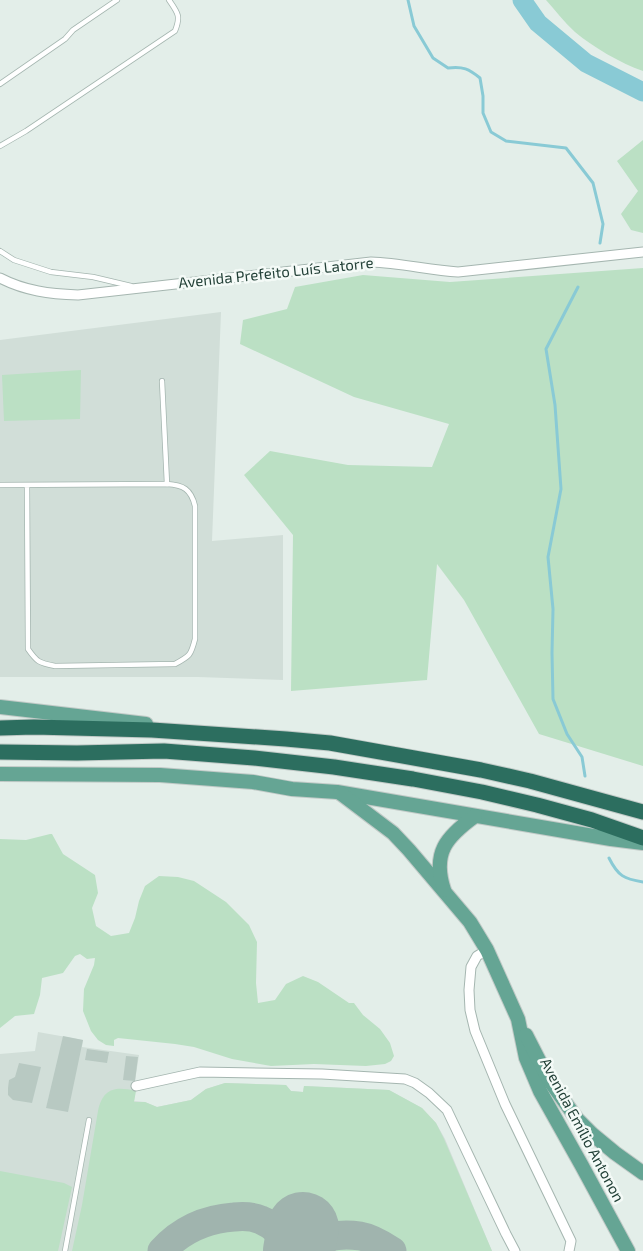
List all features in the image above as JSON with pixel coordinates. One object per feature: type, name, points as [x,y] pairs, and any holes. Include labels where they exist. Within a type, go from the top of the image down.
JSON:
[{"type":"highway","points":[[0,728],[116,729],[286,739],[330,744],[481,770],[643,805]]},
{"type":"highway","points":[[0,752],[164,751],[334,767],[482,792],[592,820],[643,838]]},
{"type":"highway","points":[[530,781],[643,812]]},
{"type":"main road","points":[[0,707],[226,735]]},
{"type":"main road","points":[[0,774],[160,775],[253,782],[292,789],[337,792],[643,843]]},
{"type":"main road","name":"Avenida Emílio Antonon","points":[[337,792],[393,833],[470,922],[487,950],[518,1019],[526,1058],[540,1091],[628,1251]]},
{"type":"main road","points":[[444,891],[440,876],[440,861],[446,842],[452,834],[475,816]]},
{"type":"main road","points":[[518,1019],[549,1080],[578,1119],[607,1147],[643,1173]]},
{"type":"street","name":"Avenida Prefeito Luís Latorre","points":[[0,278],[39,292],[78,295],[371,262],[458,272],[643,252]]},
{"type":"street","points":[[487,950],[476,956],[471,967],[470,1010],[475,1030],[505,1104],[571,1241],[569,1251]]},
{"type":"street","points":[[136,1086],[200,1072],[322,1074],[405,1079],[415,1083],[430,1093],[447,1110],[515,1251]]},
{"type":"lane","points":[[0,84],[117,0]]},
{"type":"lane","points":[[0,146],[26,131],[175,31],[179,21],[178,13],[170,0]]},
{"type":"lane","points":[[0,251],[14,260],[51,272],[93,278],[140,288]]},
{"type":"lane","points":[[162,381],[166,484]]},
{"type":"lane","points":[[0,485],[166,484],[185,488],[192,496],[195,506],[195,639],[192,652],[185,659],[176,664],[55,666],[42,664],[34,658],[28,649],[27,485]]},
{"type":"lane","points":[[65,1251],[89,1120]]},
{"type":"shaded area","points":[[221,312],[212,541],[283,535],[283,680],[198,677],[0,677],[0,340]]},
{"type":"shaded area","points":[[38,1032],[83,1040],[82,1047],[139,1055],[134,1101],[145,1102],[157,1107],[191,1100],[206,1089],[225,1083],[286,1085],[291,1091],[303,1092],[304,1086],[389,1090],[422,1108],[436,1123],[445,1139],[492,1251],[0,1251],[0,1054],[35,1051]]},
{"type":"green space","points":[[546,0],[643,0],[643,71],[616,59],[582,38]]},
{"type":"green space","points":[[643,140],[643,233],[631,230],[621,214],[638,191],[617,161]]},
{"type":"green space","points":[[643,268],[643,766],[539,734],[464,600],[437,564],[427,680],[291,691],[293,535],[244,475],[270,451],[348,465],[432,467],[449,424],[354,397],[240,344],[243,320],[287,309],[295,287],[363,275],[450,282]]},
{"type":"green space","points":[[81,370],[80,419],[4,421],[2,375]]},
{"type":"green space","points":[[52,834],[63,854],[95,875],[98,893],[92,908],[96,926],[111,936],[129,933],[145,886],[159,876],[178,877],[194,881],[226,902],[249,925],[257,942],[256,983],[258,1003],[275,1000],[286,984],[303,976],[318,982],[349,1003],[354,1003],[363,1015],[380,1029],[390,1043],[394,1056],[391,1061],[385,1064],[366,1066],[314,1064],[271,1066],[232,1059],[194,1047],[175,1044],[118,1038],[114,1040],[114,1046],[106,1045],[98,1040],[91,1031],[83,1011],[84,989],[95,958],[87,959],[80,954],[75,956],[63,973],[42,978],[40,995],[34,1014],[15,1016],[0,1028],[0,839],[26,840]]},
{"type":"green space","points":[[225,1083],[286,1085],[291,1091],[303,1092],[304,1086],[389,1090],[422,1108],[436,1123],[444,1139],[492,1251],[407,1251],[381,1235],[367,1230],[282,1213],[247,1208],[230,1208],[211,1212],[181,1225],[151,1251],[72,1251],[98,1111],[103,1097],[111,1090],[116,1089],[136,1091],[134,1102],[145,1102],[157,1107],[191,1100],[206,1089]]},
{"type":"green space","points":[[0,1171],[64,1183],[72,1187],[58,1251],[0,1251]]},
{"type":"green space","points":[[239,1225],[262,1231],[270,1239],[273,1251],[175,1251],[190,1240],[205,1233]]},
{"type":"green space","points":[[356,1245],[373,1251],[334,1251],[345,1246]]},
{"type":"building","points":[[63,1036],[83,1040],[68,1112],[46,1108]]},
{"type":"building","points":[[87,1049],[109,1052],[107,1063],[85,1060]]},
{"type":"building","points":[[126,1056],[138,1057],[135,1081],[123,1080]]},
{"type":"building","points":[[19,1063],[41,1067],[32,1103],[13,1100],[8,1095],[9,1080],[15,1077]]},
{"type":"waterway","points":[[408,0],[414,26],[433,58],[448,68],[458,67],[466,69],[480,78],[483,113],[491,132],[506,141],[566,148],[593,183],[603,224],[600,243]]},
{"type":"waterway","points":[[522,0],[538,23],[586,63],[643,92]]},
{"type":"waterway","points":[[578,287],[546,349],[555,405],[561,489],[548,557],[553,609],[553,699],[567,734],[582,757],[585,776]]},
{"type":"waterway","points":[[609,858],[615,869],[622,876],[643,882]]},
{"type":"taxiway","points":[[162,1251],[177,1237],[204,1223],[244,1216],[258,1219],[271,1226],[280,1233],[295,1251]]},
{"type":"taxiway","points":[[302,1251],[314,1242],[337,1235],[369,1238],[392,1251]]},
{"type":"runway","points":[[299,1251],[303,1228]]}]
